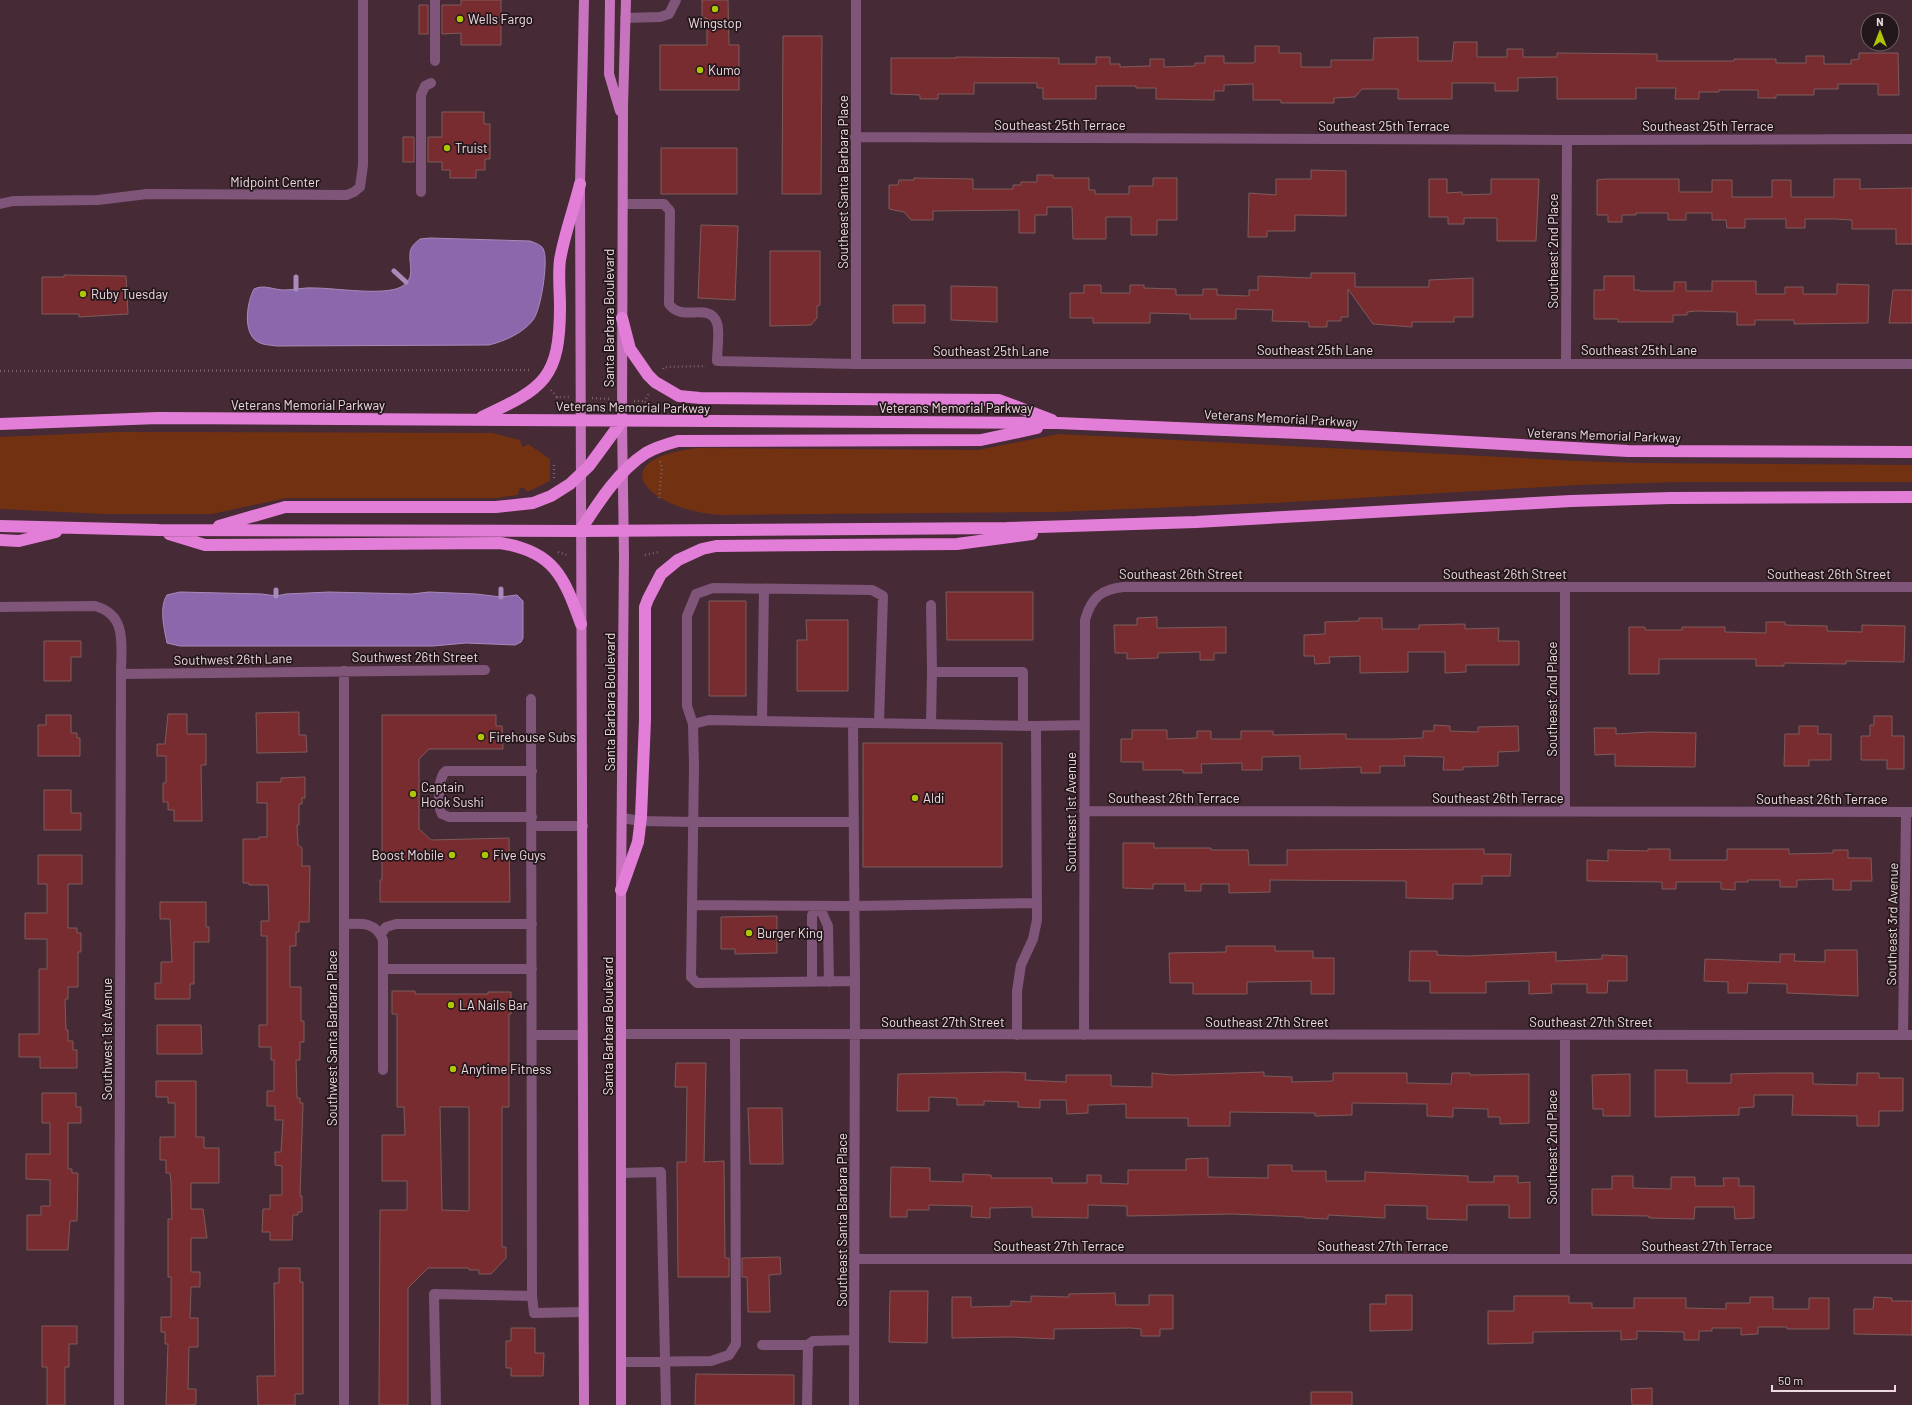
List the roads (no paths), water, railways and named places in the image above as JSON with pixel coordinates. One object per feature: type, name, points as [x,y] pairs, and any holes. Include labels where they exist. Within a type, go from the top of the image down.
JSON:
[{"type":"highway","points":[[478,419],[521,399],[530,393],[545,378],[554,361],[560,335],[560,261],[580,184]]},
{"type":"highway","points":[[622,318],[630,349],[637,361],[655,382],[679,396],[700,398],[999,400],[1058,423]]},
{"type":"highway","name":"Veterans Memorial Parkway","points":[[0,424],[158,418],[1058,423],[1323,434],[1628,451],[1912,452]]},
{"type":"highway","points":[[204,530],[285,507],[521,505],[551,496],[570,484],[589,466],[622,421]]},
{"type":"highway","points":[[580,531],[602,498],[622,474],[646,452],[678,441],[981,440],[1058,423]]},
{"type":"highway","points":[[0,526],[159,530],[580,531],[984,528],[1204,522],[1571,501],[1670,498],[1912,497]]},
{"type":"highway","points":[[621,890],[638,842],[640,821],[645,720],[645,607],[657,580],[678,560],[702,549],[716,546],[957,544],[1092,525]]},
{"type":"highway","points":[[0,540],[19,541],[71,528]]},
{"type":"highway","points":[[159,530],[205,545],[500,543],[513,545],[537,554],[556,570],[570,593],[581,624]]},
{"type":"main road","name":"Santa Barbara Boulevard","points":[[584,0],[580,184],[584,1405]]},
{"type":"main road","points":[[610,0],[609,74],[623,120]]},
{"type":"main road","name":"Santa Barbara Boulevard","points":[[621,1405],[621,890],[623,818],[622,318],[623,120],[626,0]]},
{"type":"street","name":"Midpoint Center","points":[[0,204],[13,201],[98,200],[147,194],[338,196],[354,192],[361,183],[363,165],[363,0]]},
{"type":"street","points":[[435,0],[435,61]]},
{"type":"street","points":[[625,18],[660,17],[669,14],[676,0]]},
{"type":"street","name":"Southeast Santa Barbara Place","points":[[856,0],[856,364]]},
{"type":"street","points":[[421,192],[421,95],[425,86],[431,83]]},
{"type":"street","name":"Southeast 25th Terrace","points":[[856,137],[1567,140],[1912,139]]},
{"type":"street","name":"Southeast 2nd Place","points":[[1566,363],[1567,140]]},
{"type":"street","name":"Southeast 25th Lane","points":[[623,204],[664,204],[670,212],[669,304],[673,310],[681,313],[706,312],[712,315],[718,324],[717,361],[856,364],[1912,364]]},
{"type":"street","name":"Southeast 26th Street","points":[[1100,594],[1113,588],[1124,587],[1912,587]]},
{"type":"street","name":"Southeast 2nd Place","points":[[1565,587],[1565,811]]},
{"type":"street","points":[[855,981],[697,983],[692,976],[694,822],[693,724],[687,706],[687,616],[696,594],[713,588],[872,590],[883,596],[879,724]]},
{"type":"street","points":[[762,721],[764,589]]},
{"type":"street","name":"Southeast 1st Avenue","points":[[1084,1035],[1085,620],[1092,601],[1100,594]]},
{"type":"street","name":"Southwest 1st Avenue","points":[[0,607],[82,605],[105,608],[114,616],[119,625],[121,674],[120,1405]]},
{"type":"street","points":[[931,605],[931,724]]},
{"type":"street","name":"Southwest 26th Street","points":[[344,671],[485,670]]},
{"type":"street","name":"Southwest 26th Lane","points":[[121,674],[344,671]]},
{"type":"street","name":"Southwest Santa Barbara Place","points":[[344,671],[344,1405]]},
{"type":"street","points":[[932,672],[1023,672],[1023,726]]},
{"type":"street","points":[[531,699],[532,1296],[534,1313],[583,1312]]},
{"type":"street","points":[[693,724],[709,720],[1023,726],[1085,725]]},
{"type":"street","name":"Southeast Santa Barbara Place","points":[[853,723],[855,981],[854,1405]]},
{"type":"street","points":[[1016,1035],[1017,991],[1021,965],[1033,939],[1036,920],[1036,726]]},
{"type":"street","points":[[532,771],[446,771],[443,773],[440,780],[440,808],[442,814],[449,817],[583,826]]},
{"type":"street","name":"Southeast 26th Terrace","points":[[1084,811],[1909,812]]},
{"type":"street","name":"Southeast 3rd Avenue","points":[[1908,1035],[1909,812]]},
{"type":"street","points":[[623,818],[640,821],[694,822],[854,822]]},
{"type":"street","points":[[692,905],[854,906],[1036,903]]},
{"type":"street","points":[[812,982],[812,915],[819,906]]},
{"type":"street","points":[[819,906],[828,926],[829,982]]},
{"type":"street","points":[[345,924],[361,923],[373,926],[381,934],[383,940],[383,1070]]},
{"type":"street","points":[[381,934],[386,927],[396,924],[532,924]]},
{"type":"street","points":[[384,969],[532,969]]},
{"type":"street","name":"Southeast 27th Street","points":[[622,1034],[1908,1035]]},
{"type":"street","points":[[532,1035],[583,1035]]},
{"type":"street","points":[[622,1362],[712,1361],[729,1355],[736,1344],[735,1035]]},
{"type":"street","name":"Southeast 2nd Place","points":[[1565,1035],[1565,1259]]},
{"type":"street","points":[[622,1172],[661,1172],[666,1405]]},
{"type":"street","name":"Southeast 27th Terrace","points":[[854,1259],[1912,1259]]},
{"type":"street","points":[[436,1405],[434,1294],[532,1296]]},
{"type":"street","points":[[762,1346],[808,1346],[814,1341],[854,1340]]},
{"type":"street","points":[[807,1405],[808,1346]]},
{"type":"waterway","points":[[394,271],[406,282]]},
{"type":"waterway","points":[[296,277],[296,289]]},
{"type":"waterway","points":[[501,589],[501,597]]},
{"type":"waterway","points":[[276,590],[276,596]]},
{"type":"place","name":"Wingstop","points":[[715,9]]},
{"type":"place","name":"Wells Fargo","points":[[460,19]]},
{"type":"place","name":"Kumo","points":[[700,70]]},
{"type":"place","name":"Truist","points":[[447,148]]},
{"type":"place","name":"Ruby Tuesday","points":[[83,294]]},
{"type":"place","name":"Firehouse Subs","points":[[481,737]]},
{"type":"place","name":"Captain Hook Sushi","points":[[413,794]]},
{"type":"place","name":"Aldi","points":[[915,798]]},
{"type":"place","name":"Boost Mobile","points":[[452,855]]},
{"type":"place","name":"Five Guys","points":[[485,855]]},
{"type":"place","name":"Burger King","points":[[749,933]]},
{"type":"place","name":"LA Nails Bar","points":[[451,1005]]},
{"type":"place","name":"Anytime Fitness","points":[[453,1069]]}]
